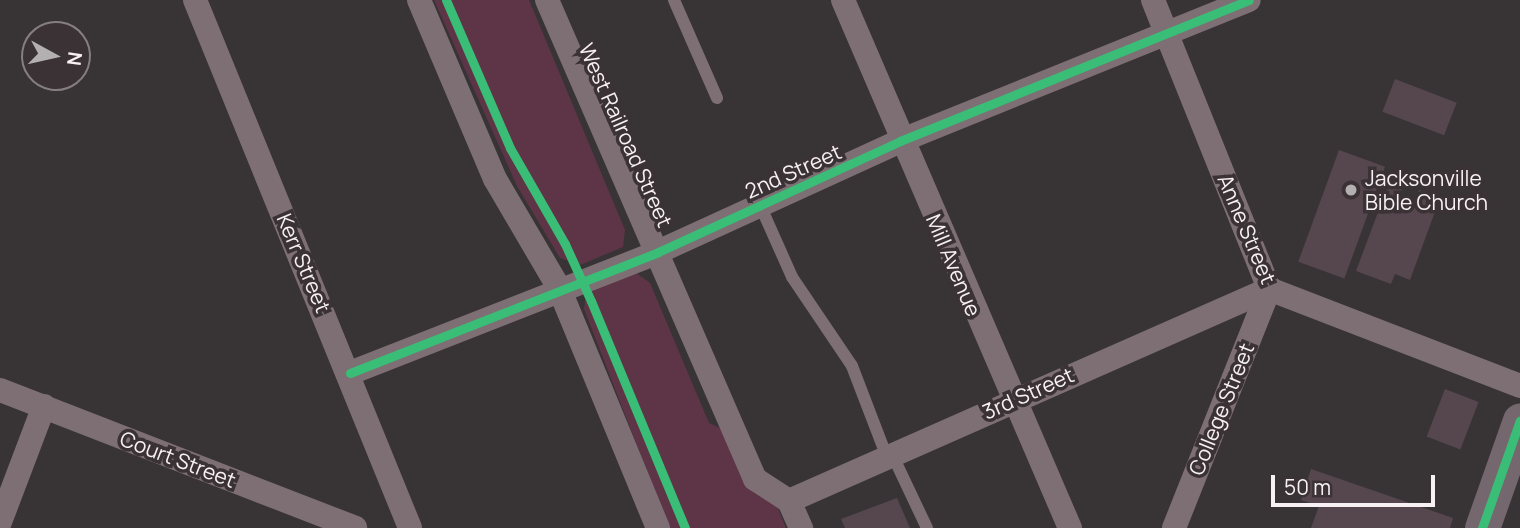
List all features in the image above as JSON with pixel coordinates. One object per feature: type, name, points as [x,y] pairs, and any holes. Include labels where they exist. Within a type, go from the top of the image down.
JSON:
[{"type":"main road","points":[[1482,528],[1520,420]]},
{"type":"street","name":"Kerr Street","points":[[195,0],[350,373],[410,528]]},
{"type":"street","points":[[419,0],[495,179],[559,288],[658,528]]},
{"type":"street","name":"West Railroad Street","points":[[547,0],[755,479],[789,501]]},
{"type":"street","name":"Mill Avenue","points":[[843,0],[900,141],[1070,528]]},
{"type":"street","name":"Anne Street","points":[[1153,0],[1269,289],[1520,386]]},
{"type":"street","name":"2nd Street","points":[[350,373],[559,288],[658,252],[900,141],[1249,0]]},
{"type":"street","name":"3rd Street","points":[[789,501],[1012,400],[1269,289]]},
{"type":"street","name":"College Street","points":[[1174,528],[1269,289]]},
{"type":"street","name":"Court Street","points":[[0,390],[355,528]]},
{"type":"street","points":[[0,522],[44,406]]},
{"type":"street","points":[[789,501],[802,528]]},
{"type":"lane","points":[[674,0],[717,98]]},
{"type":"lane","points":[[760,205],[792,276],[852,366],[889,455],[927,528]]},
{"type":"shaded area","points":[[434,0],[529,0],[625,230],[623,247],[580,265],[560,258],[517,186]]},
{"type":"shaded area","points":[[635,272],[650,283],[709,423],[720,428],[774,499],[786,528],[669,528],[584,309],[586,292]]},
{"type":"building","points":[[1395,79],[1457,103],[1444,135],[1382,112]]},
{"type":"building","points":[[1339,150],[1385,167],[1344,279],[1298,262]]},
{"type":"building","points":[[1389,183],[1403,188],[1400,195],[1415,200],[1419,190],[1440,198],[1410,280],[1395,274],[1391,284],[1356,271]]},
{"type":"building","points":[[1445,389],[1479,402],[1460,450],[1427,437]]},
{"type":"building","points":[[1311,469],[1453,518],[1450,528],[1311,528],[1319,506],[1301,500]]},
{"type":"building","points":[[897,498],[910,528],[845,528],[841,519]]},
{"type":"cycle path","points":[[446,0],[510,148],[565,244],[591,301],[685,528]]},
{"type":"cycle path","points":[[350,373],[658,252],[900,141],[1249,0]]},
{"type":"cycle path","points":[[1482,528],[1520,420]]},
{"type":"place","name":"Jacksonville Bible Church","points":[[1351,190]]}]
